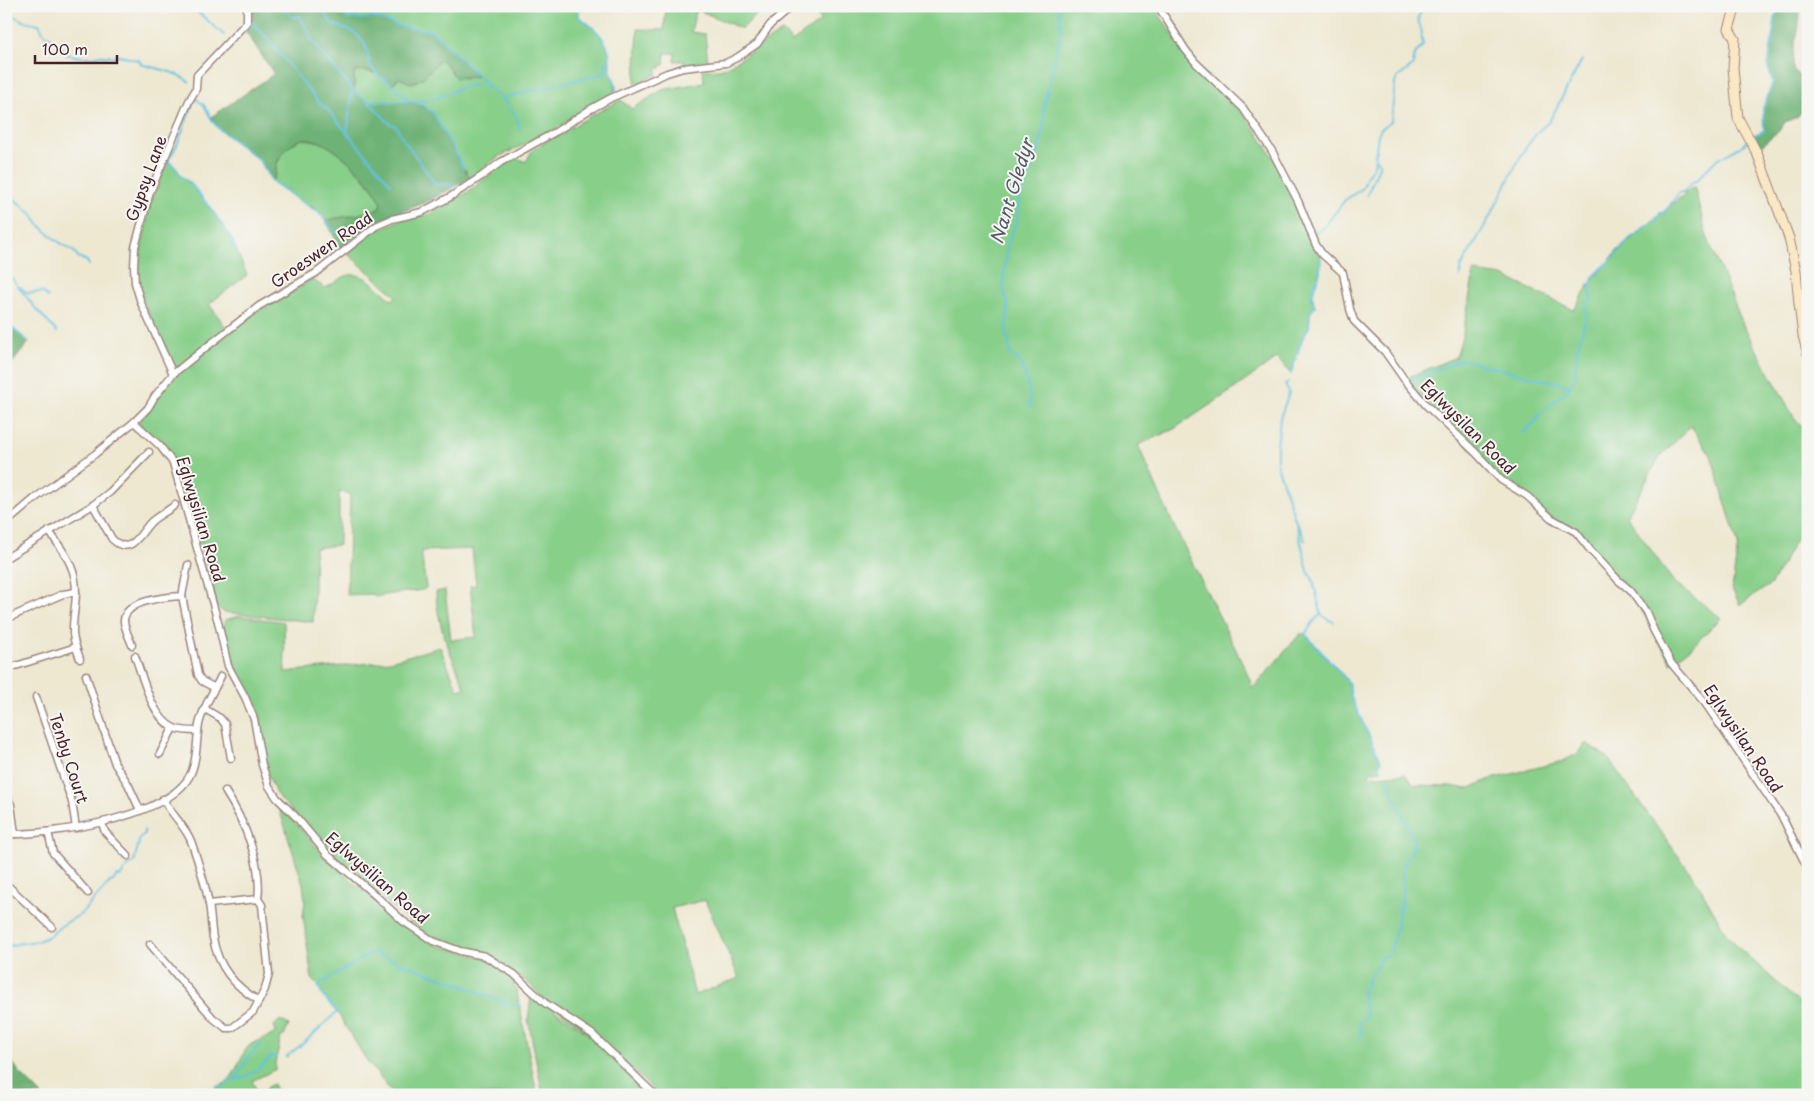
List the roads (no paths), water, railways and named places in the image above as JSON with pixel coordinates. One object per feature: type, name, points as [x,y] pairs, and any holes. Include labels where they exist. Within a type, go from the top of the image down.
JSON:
[{"type":"street","name":"Gypsy Lane","points":[[174,374],[141,303],[135,284],[135,247],[150,192],[196,89],[197,75],[246,22],[247,6]]},
{"type":"street","name":"Groeswen Road","points":[[6,523],[34,499],[96,454],[134,422],[148,408],[155,396],[174,374],[259,306],[287,292],[316,273],[376,226],[392,219],[422,212],[450,197],[501,162],[611,98],[666,73],[683,68],[720,64],[738,57],[757,44],[770,25],[792,6]]},
{"type":"street","name":"Eglwysilan Road","points":[[1158,6],[1196,63],[1243,108],[1267,143],[1295,195],[1316,245],[1322,254],[1343,273],[1354,321],[1385,352],[1426,405],[1502,480],[1527,496],[1551,518],[1576,532],[1619,581],[1630,590],[1646,612],[1671,663],[1705,703],[1782,817],[1808,869]]},
{"type":"street","points":[[1736,6],[1729,29],[1735,39],[1733,68],[1738,118],[1757,153],[1789,238],[1796,271],[1803,336],[1808,354]]},
{"type":"street","name":"Eglwysilian Road","points":[[134,422],[160,446],[173,462],[218,622],[228,666],[245,697],[254,719],[262,766],[269,786],[277,798],[297,818],[328,855],[403,921],[433,941],[460,951],[484,956],[514,974],[545,1003],[592,1034],[655,1095]]},
{"type":"street","points":[[6,558],[93,505],[110,492],[149,452]]},
{"type":"street","points":[[93,505],[112,539],[117,543],[128,546],[137,540],[156,517],[175,505]]},
{"type":"street","points":[[49,531],[71,565],[76,592],[72,630],[80,659]]},
{"type":"street","points":[[188,564],[182,596],[198,675],[202,681],[215,688]]},
{"type":"street","points":[[6,619],[63,594],[76,592]]},
{"type":"street","points":[[132,645],[124,622],[126,612],[130,608],[153,600],[182,596]]},
{"type":"street","points":[[6,669],[76,647]]},
{"type":"street","points":[[135,656],[157,713],[163,721],[174,728],[198,731]]},
{"type":"street","points":[[86,675],[115,764],[128,784],[140,810]]},
{"type":"street","points":[[6,834],[48,832],[102,823],[140,810],[178,790],[191,774],[196,757],[200,719],[222,676]]},
{"type":"street","name":"Tenby Court","points":[[36,697],[72,802],[76,828]]},
{"type":"street","points":[[205,709],[220,718],[225,724],[231,758]]},
{"type":"street","points":[[160,754],[174,728]]},
{"type":"street","points":[[150,944],[213,1018],[226,1028],[232,1028],[253,1012],[270,974],[262,906],[258,898],[260,886],[250,847],[236,809],[225,791]]},
{"type":"street","points":[[7,795],[13,813],[15,834]]},
{"type":"street","points":[[163,799],[172,815],[189,836],[209,904],[217,956],[223,969],[235,984],[259,1001]]},
{"type":"street","points":[[102,823],[105,832],[128,856]]},
{"type":"street","points":[[48,832],[53,853],[88,893]]},
{"type":"street","points":[[6,884],[52,927]]},
{"type":"street","points":[[209,904],[258,898]]},
{"type":"waterway","points":[[191,6],[224,35]]},
{"type":"waterway","points":[[277,6],[294,17],[300,16],[311,34],[309,37],[354,91],[368,101],[389,123],[396,126],[403,139],[436,185],[455,185]]},
{"type":"waterway","points":[[319,6],[332,24],[354,32],[360,38],[366,46],[370,65],[377,75],[388,81],[407,99],[433,112],[464,168]]},
{"type":"waterway","points":[[334,6],[348,19],[376,18],[403,27],[432,31],[506,103],[517,117],[520,130]]},
{"type":"waterway","points":[[579,6],[579,17],[597,32],[607,46],[616,90]]},
{"type":"waterway","name":"Nant Gledyr","points":[[1030,407],[1030,394],[1022,365],[1010,355],[1008,338],[1006,336],[1008,303],[1005,296],[1003,278],[1007,255],[1006,249],[1018,216],[1019,199],[1039,151],[1044,121],[1044,105],[1061,32],[1059,6]]},
{"type":"waterway","points":[[1315,233],[1324,227],[1345,200],[1363,188],[1367,176],[1374,166],[1378,134],[1391,121],[1397,78],[1413,65],[1415,54],[1423,45],[1418,17],[1421,12],[1421,6]]},
{"type":"waterway","points":[[1750,137],[1764,131],[1763,108],[1773,82],[1768,68],[1777,6]]},
{"type":"waterway","points":[[6,9],[13,12],[13,15]]},
{"type":"waterway","points":[[6,12],[23,21],[39,24],[43,32],[59,44],[66,54],[84,57],[101,55],[106,57],[109,55],[112,58],[123,56],[139,60],[141,64],[172,73],[189,82]]},
{"type":"waterway","points":[[252,22],[320,104],[327,109],[391,184]]},
{"type":"waterway","points":[[1460,277],[1461,267],[1524,151],[1540,130],[1549,122],[1582,60]]},
{"type":"waterway","points":[[506,97],[606,73],[605,62]]},
{"type":"waterway","points":[[370,101],[422,101],[437,98],[472,85],[489,88]]},
{"type":"waterway","points":[[347,133],[352,92],[354,91]]},
{"type":"waterway","points":[[236,250],[230,236],[211,209],[190,183],[168,161],[177,145],[195,98],[204,105],[213,122],[220,130],[259,160],[272,181],[320,213],[331,229],[346,234],[365,228]]},
{"type":"waterway","points":[[1523,433],[1538,419],[1538,415],[1567,391],[1575,378],[1577,350],[1586,318],[1587,305],[1591,300],[1590,288],[1593,277],[1621,250],[1629,239],[1640,232],[1645,226],[1656,221],[1660,213],[1665,212],[1679,193],[1685,191],[1715,161],[1747,141]]},
{"type":"waterway","points":[[1367,195],[1380,164],[1376,159]]},
{"type":"waterway","points":[[6,192],[33,215],[48,233],[72,250],[78,257],[87,261],[89,265]]},
{"type":"waterway","points":[[1291,374],[1301,343],[1309,328],[1310,313],[1315,306],[1313,294],[1320,272],[1321,257]]},
{"type":"waterway","points":[[6,271],[57,332]]},
{"type":"waterway","points":[[20,287],[27,293],[42,292],[48,297]]},
{"type":"waterway","points":[[6,323],[29,342]]},
{"type":"waterway","points":[[1411,381],[1462,359],[1570,386]]},
{"type":"waterway","points":[[1288,382],[1285,385],[1289,393],[1280,418],[1277,465],[1296,522],[1321,614],[1305,634],[1346,679],[1352,700],[1381,761],[1379,765],[1381,770]]},
{"type":"waterway","points":[[1297,524],[1305,540]]},
{"type":"waterway","points":[[1322,615],[1334,622]]},
{"type":"waterway","points":[[1387,776],[1414,839],[1412,851],[1403,867],[1402,898],[1391,951]]},
{"type":"waterway","points":[[6,947],[38,941],[50,936],[61,926],[81,914],[110,882],[117,876],[121,876],[125,869],[134,862],[144,830]]},
{"type":"waterway","points":[[286,1057],[337,1012],[323,996],[318,985],[374,951],[378,955],[510,1005],[520,1006]]},
{"type":"waterway","points":[[1360,1039],[1362,1034],[1359,1025],[1366,1016],[1362,992],[1380,958],[1388,955]]},
{"type":"waterway","points":[[236,1078],[251,1053],[262,1043]]},
{"type":"waterway","points":[[216,1088],[217,1086],[223,1086],[229,1081],[245,1077],[261,1067],[272,1056],[276,1058]]}]
